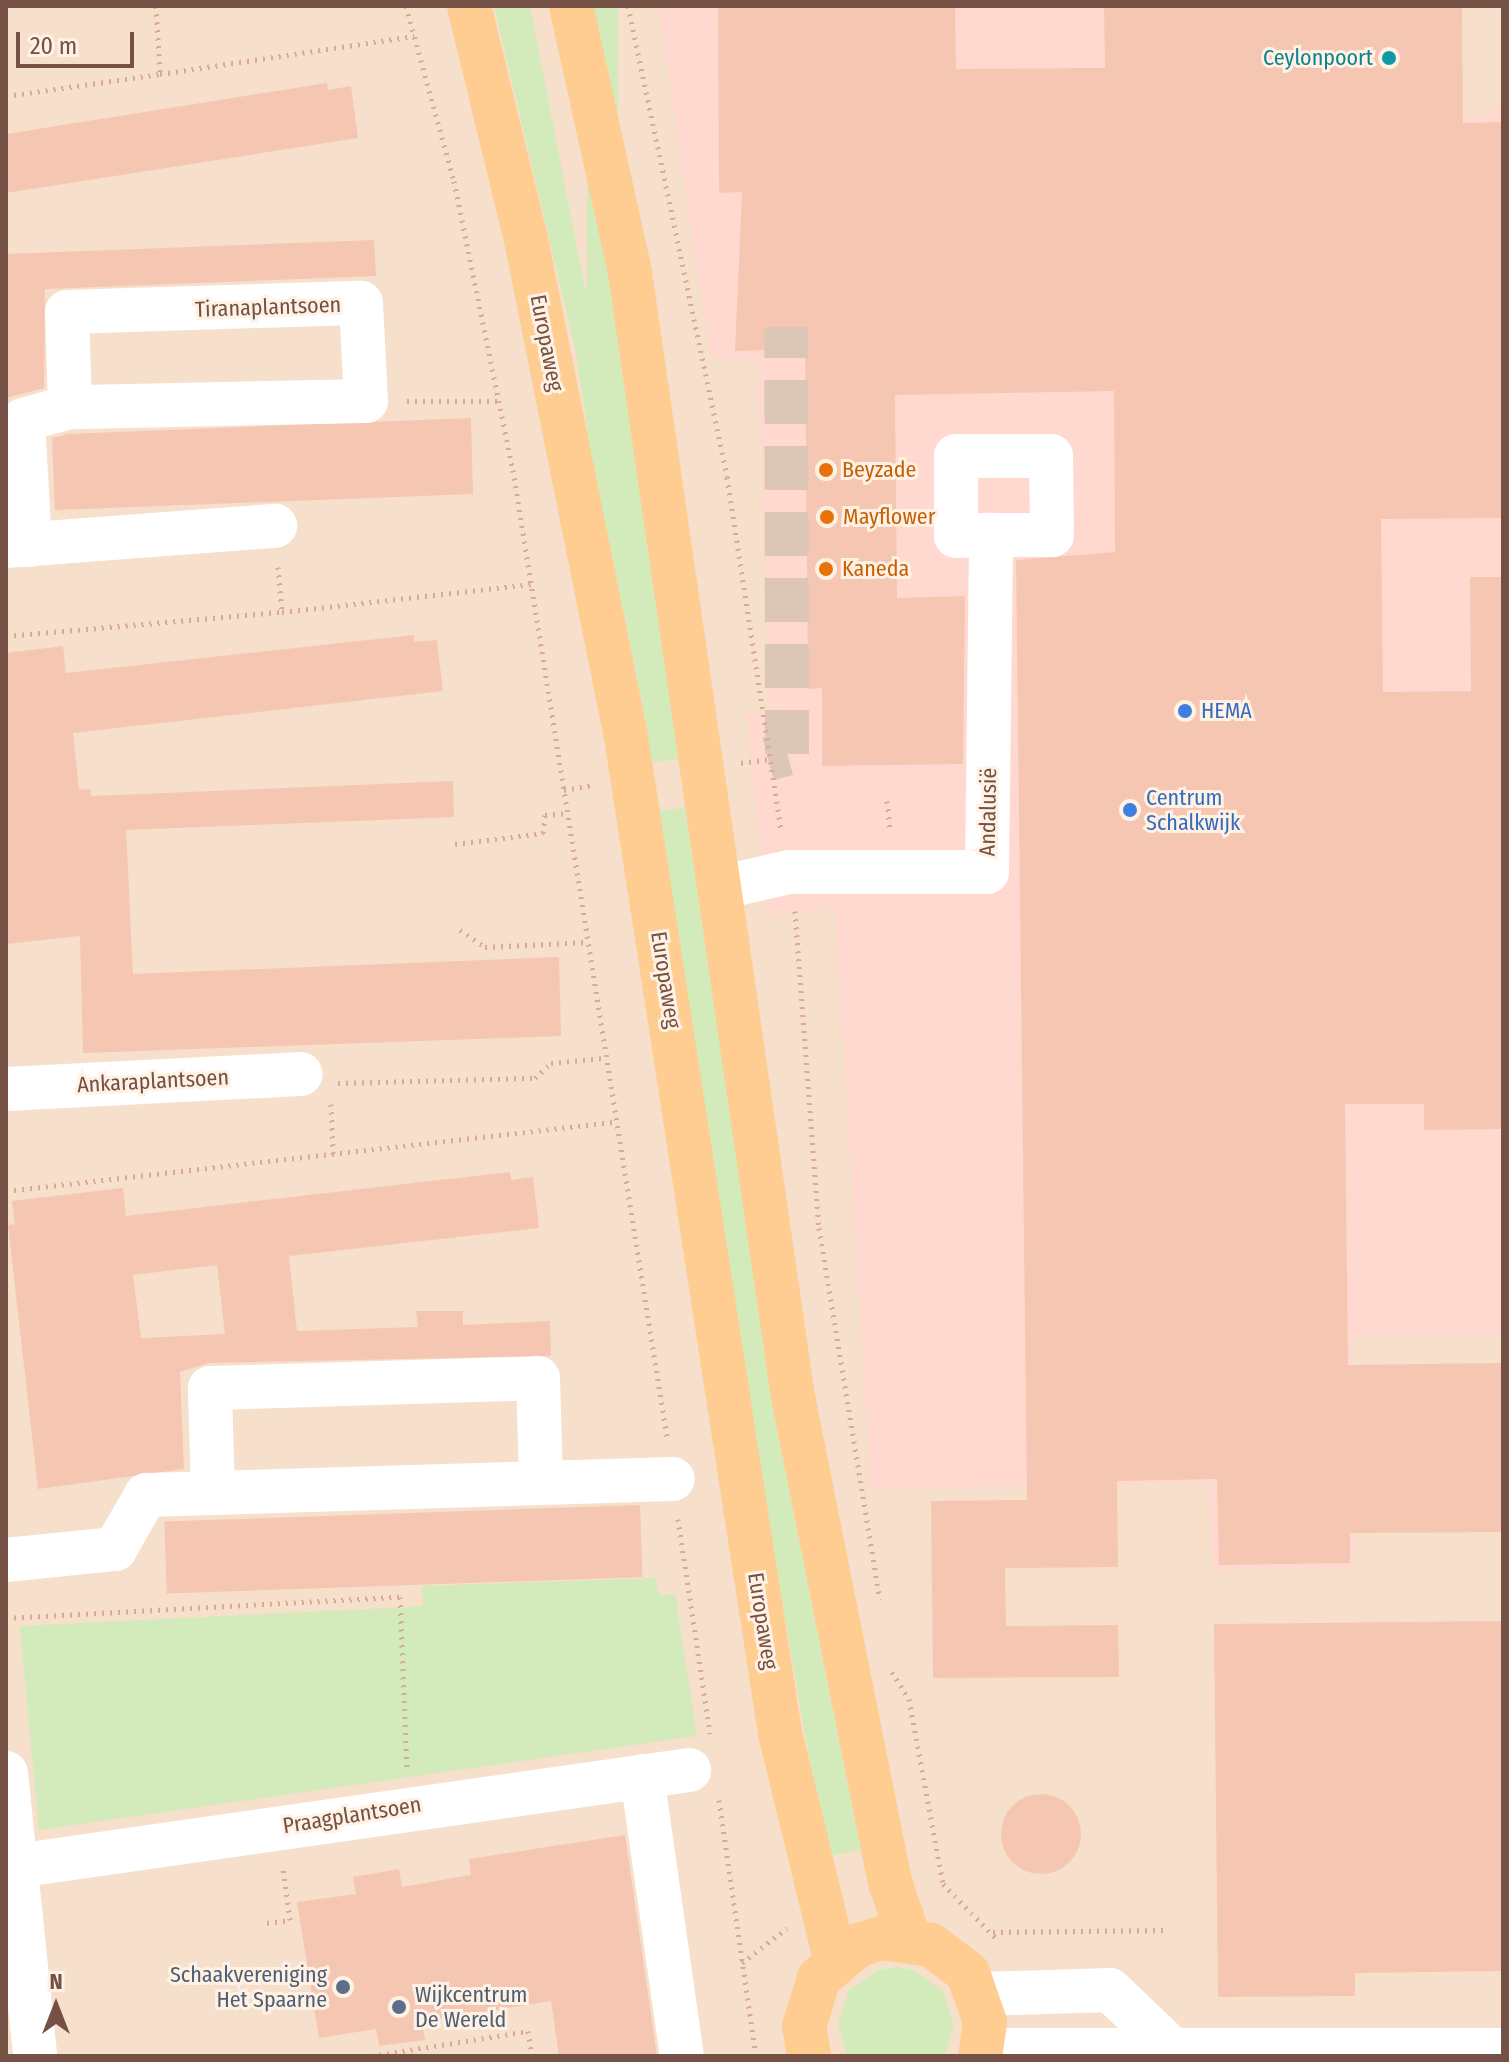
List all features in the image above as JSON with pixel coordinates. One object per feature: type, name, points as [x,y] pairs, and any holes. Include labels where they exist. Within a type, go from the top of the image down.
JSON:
[{"type":"main road","name":"Europaweg","points":[[469,6],[526,240],[626,737],[780,1733],[835,1959]]},
{"type":"main road","points":[[571,6],[630,273],[724,887],[793,1397],[890,1882],[909,1938]]},
{"type":"main road","points":[[809,2056],[808,2001],[835,1959],[882,1938],[909,1938],[951,1957],[979,1994],[982,2053]]},
{"type":"street","name":"Tiranaplantsoen","points":[[70,407],[67,312],[361,303],[366,401]]},
{"type":"street","points":[[275,526],[18,545],[23,420],[70,407],[366,401]]},
{"type":"street","name":"Andalusië","points":[[724,887],[789,872],[987,872],[991,535]]},
{"type":"street","name":"Ankaraplantsoen","points":[[6,1089],[315,1079]]},
{"type":"street","points":[[213,1492],[210,1388],[538,1378],[541,1481]]},
{"type":"street","points":[[6,1560],[115,1549],[146,1495],[673,1479]]},
{"type":"street","name":"Praagplantsoen","points":[[16,1866],[409,1805],[706,1771]]},
{"type":"street","points":[[6,1773],[35,2056]]},
{"type":"street","points":[[642,1776],[682,2056]]},
{"type":"street","points":[[979,1994],[1110,1990],[1172,2049]]},
{"type":"street","points":[[982,2053],[1172,2049],[1503,2050]]},
{"type":"path","points":[[156,6],[160,74]]},
{"type":"path","points":[[406,6],[454,181],[532,584],[569,813],[613,1122],[673,1479],[706,1771],[756,2056]]},
{"type":"path","points":[[628,6],[727,477],[789,872],[819,1228],[881,1607]]},
{"type":"path","points":[[6,96],[414,36]]},
{"type":"path","points":[[366,401],[498,401]]},
{"type":"path","points":[[275,526],[282,612]]},
{"type":"path","points":[[6,636],[282,612],[532,584]]},
{"type":"path","points":[[455,844],[543,833],[545,815],[569,813]]},
{"type":"path","points":[[460,930],[485,947],[588,942]]},
{"type":"path","points":[[333,1154],[315,1079],[535,1078],[551,1063],[603,1058]]},
{"type":"path","points":[[6,1191],[613,1122]]},
{"type":"path","points":[[6,1618],[400,1597],[409,1805]]},
{"type":"path","points":[[889,1654],[909,1699],[943,1884],[992,1932],[1166,1930]]},
{"type":"path","points":[[267,1923],[290,1920],[278,1826]]},
{"type":"path","points":[[371,2056],[528,2031],[532,2056]]},
{"type":"shaded area","points":[[6,6],[1503,6],[1503,2056],[6,2056]]},
{"type":"shaded area","name":"Centrum Schalkwijk","points":[[658,6],[1323,6],[1462,123],[1503,104],[1503,1336],[1351,1337],[1354,1568],[1212,1570],[1210,1483],[871,1488],[835,908],[767,915],[746,713],[770,713],[758,359],[711,357]]},
{"type":"green space","points":[[494,6],[530,6],[585,289],[616,337],[688,758],[640,764],[575,348]]},
{"type":"green space","points":[[587,6],[618,6],[618,489],[587,489]]},
{"type":"green space","points":[[695,806],[866,1848],[826,1857],[647,813]]},
{"type":"green space","points":[[656,1578],[659,1595],[675,1594],[697,1736],[39,1830],[20,1626],[409,1607],[423,1605],[422,1586]]},
{"type":"green space","points":[[896,1967],[914,1970],[943,1991],[954,2026],[944,2056],[847,2056],[838,2024],[849,1990],[878,1970]]},
{"type":"building","name":"Centrum Schalkwijk","points":[[718,6],[955,6],[956,69],[1105,68],[1104,6],[1462,6],[1463,123],[1503,122],[1503,518],[1381,519],[1383,692],[1471,691],[1470,577],[1503,577],[1503,1129],[1424,1130],[1424,1104],[1345,1104],[1348,1365],[1503,1363],[1503,1532],[1350,1533],[1350,1563],[1219,1565],[1217,1479],[1117,1481],[1118,1567],[1005,1568],[1006,1626],[1118,1625],[1119,1677],[933,1678],[931,1501],[1027,1500],[1016,560],[1115,552],[1114,391],[895,395],[897,598],[965,596],[963,764],[822,766],[822,688],[808,689],[805,349],[735,351],[742,192],[719,193]]},
{"type":"building","points":[[327,83],[328,90],[351,86],[358,138],[6,193],[6,134]]},
{"type":"building","points":[[374,240],[376,276],[45,289],[44,388],[6,398],[6,254]]},
{"type":"building","points":[[471,418],[473,494],[55,510],[52,438],[68,434]]},
{"type":"building","points":[[414,635],[414,642],[437,640],[443,691],[73,733],[79,790],[91,789],[91,796],[453,781],[454,817],[126,830],[133,974],[559,957],[561,1036],[83,1053],[80,936],[6,944],[6,653],[63,646],[66,673]]},
{"type":"building","points":[[510,1172],[511,1180],[533,1177],[539,1228],[289,1256],[297,1331],[418,1327],[416,1311],[463,1311],[463,1325],[550,1321],[551,1356],[208,1363],[180,1372],[184,1469],[38,1489],[8,1225],[15,1224],[12,1201],[123,1188],[126,1216]],"holes":[[[217,1265],[225,1334],[141,1338],[133,1275]]]},
{"type":"building","points":[[640,1505],[643,1577],[167,1594],[164,1522]]},
{"type":"building","points":[[1503,1621],[1503,1971],[1355,1973],[1355,1996],[1218,1997],[1214,1624]]},
{"type":"building","points":[[1033,1794],[1049,1794],[1070,1805],[1081,1826],[1081,1842],[1070,1863],[1049,1874],[1033,1874],[1019,1868],[1007,1856],[1001,1842],[1001,1826],[1007,1812],[1019,1800]]},
{"type":"building","points":[[625,1835],[657,2056],[559,2056],[551,2001],[422,2022],[425,2040],[379,2046],[376,2029],[319,2038],[297,1902],[356,1894],[353,1877],[399,1869],[402,1887],[471,1875],[469,1859]]},
{"type":"tunnel","points":[[768,759],[787,754],[786,327]]},
{"type":"place","name":"Ceylonpoort","points":[[1389,58]]},
{"type":"place","name":"Beyzade","points":[[826,470]]},
{"type":"place","name":"Mayflower","points":[[827,517]]},
{"type":"place","name":"Kaneda","points":[[826,569]]},
{"type":"place","name":"HEMA","points":[[1185,711]]},
{"type":"place","name":"Centrum Schalkwijk","points":[[1130,810]]},
{"type":"place","name":"Schaakvereniging Het Spaarne","points":[[343,1987]]},
{"type":"place","name":"Wijkcentrum De Wereld","points":[[399,2007]]}]
